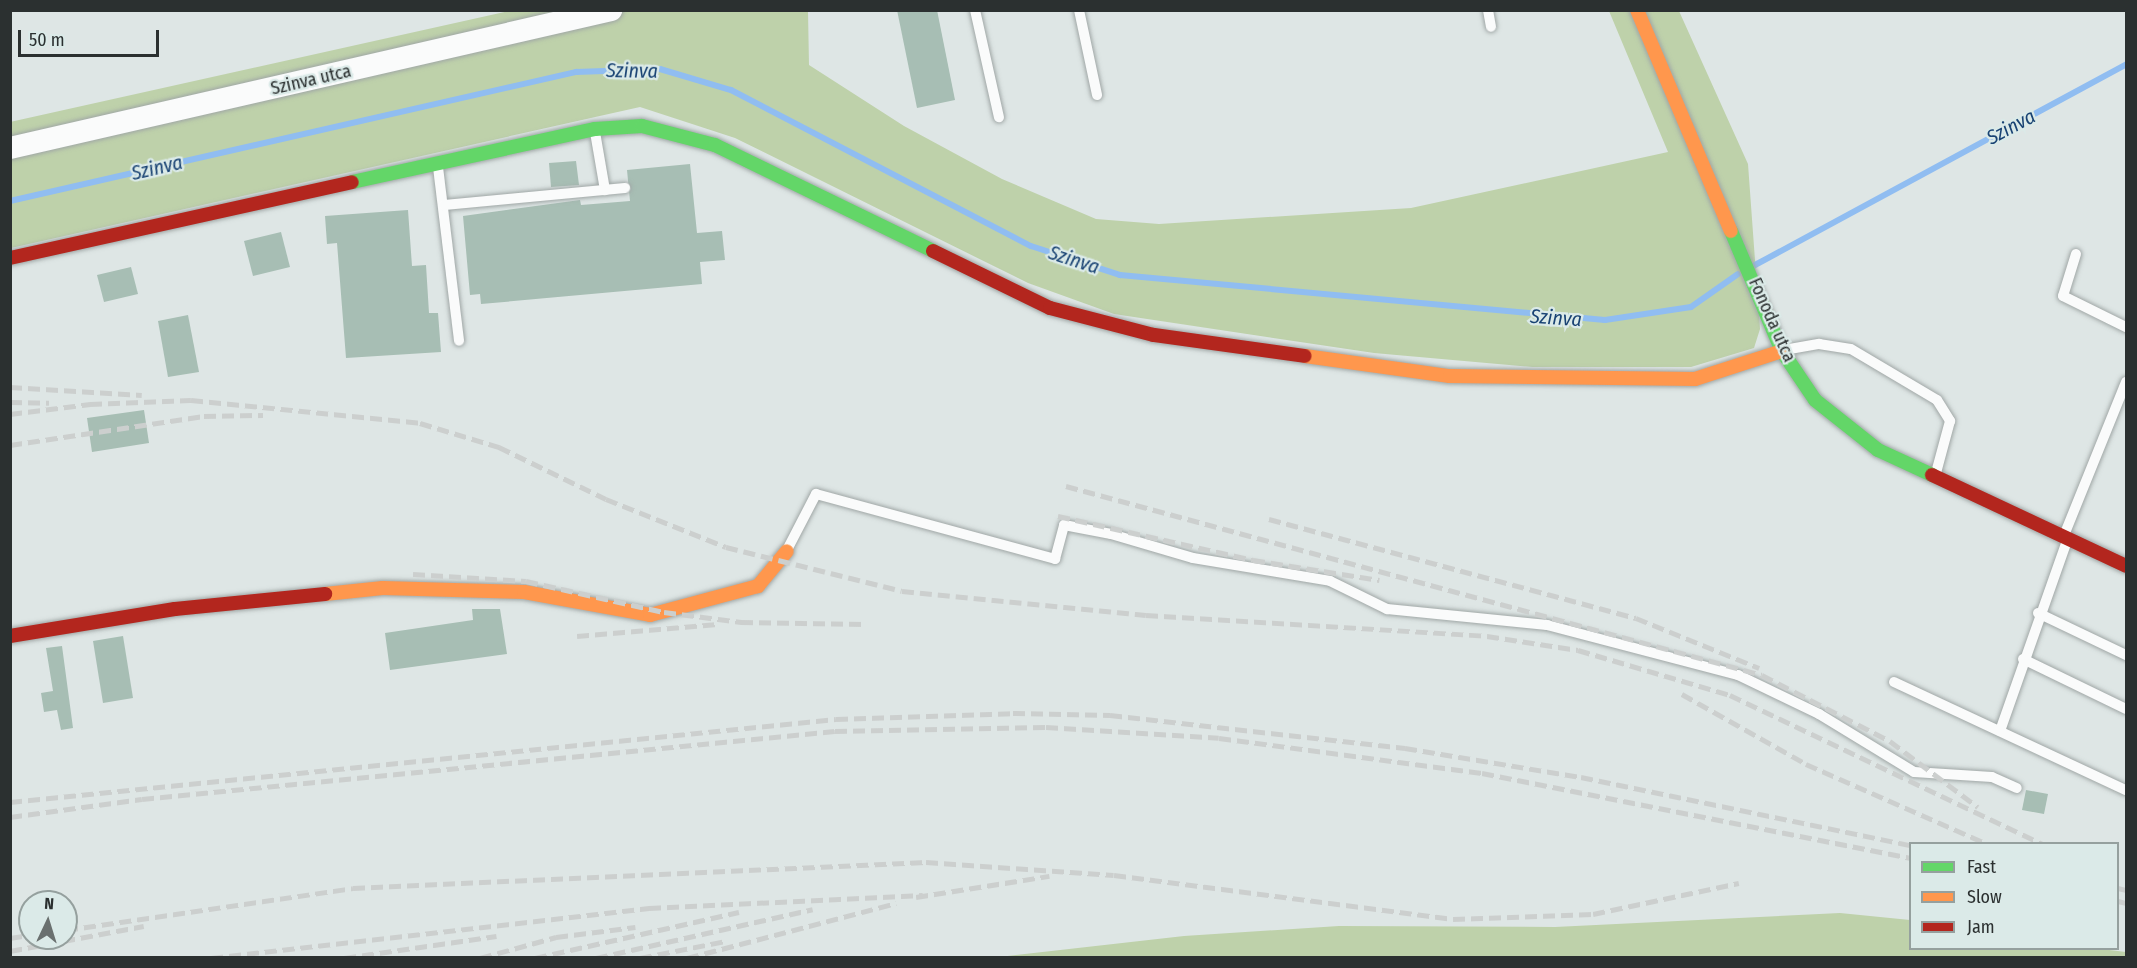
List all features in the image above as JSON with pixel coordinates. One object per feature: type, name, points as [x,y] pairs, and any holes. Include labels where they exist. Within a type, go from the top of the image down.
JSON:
[{"type":"street","name":"Szinva utca","points":[[10,148],[561,16],[611,10]]},
{"type":"street","name":"Fonoda utca","points":[[1636,10],[1737,241],[1782,351],[1815,400],[1842,425],[1934,476],[2127,566]]},
{"type":"street","points":[[10,258],[598,128],[642,126],[715,145],[1050,308],[1154,335],[1450,376],[1695,379],[1782,351]]},
{"type":"street","points":[[10,636],[175,609],[383,588],[512,591],[650,615],[758,586],[787,551]]},
{"type":"lane","points":[[975,10],[999,117]]},
{"type":"lane","points":[[1079,10],[1097,95]]},
{"type":"lane","points":[[1488,10],[1491,27]]},
{"type":"lane","points":[[598,128],[605,190]]},
{"type":"lane","points":[[438,164],[459,341]]},
{"type":"lane","points":[[444,205],[625,188]]},
{"type":"lane","points":[[2076,254],[2063,296],[2127,327]]},
{"type":"lane","points":[[1782,351],[1806,344],[1851,349],[1936,400],[1950,421],[1934,476]]},
{"type":"lane","points":[[2000,731],[2038,613],[2127,382]]},
{"type":"lane","points":[[787,551],[816,494],[1055,559],[1064,525],[1111,534],[1193,558],[1330,581],[1387,609],[1547,625],[1738,675],[1819,714],[1914,772],[1992,777],[2017,788]]},
{"type":"lane","points":[[2038,613],[2127,655]]},
{"type":"lane","points":[[2023,659],[2127,709]]},
{"type":"lane","points":[[1894,682],[2127,790]]},
{"type":"green space","points":[[509,11],[808,11],[809,65],[904,126],[1002,179],[1096,219],[1159,224],[1411,208],[1668,152],[1609,11],[1679,11],[1748,164],[1760,329],[1754,348],[1691,367],[1533,367],[1374,353],[1114,314],[1028,283],[735,138],[640,107],[11,248],[10,122]]},
{"type":"green space","points":[[1840,913],[1909,920],[1909,950],[2109,950],[2126,952],[2126,957],[999,957],[1184,936],[1339,926],[1555,927]]},
{"type":"building","points":[[897,10],[937,10],[955,100],[917,108]]},
{"type":"building","points":[[576,161],[579,185],[551,187],[549,163]]},
{"type":"building","points":[[690,164],[697,233],[722,231],[725,260],[700,262],[702,284],[481,304],[480,294],[470,295],[463,216],[580,200],[581,205],[630,201],[627,170]]},
{"type":"building","points":[[408,210],[412,266],[426,265],[429,313],[438,313],[441,352],[346,358],[337,243],[327,244],[325,216]]},
{"type":"building","points":[[281,232],[290,267],[253,276],[244,241]]},
{"type":"building","points":[[131,267],[138,294],[104,302],[97,275]]},
{"type":"building","points":[[188,315],[199,372],[168,377],[158,321]]},
{"type":"building","points":[[144,410],[149,443],[92,452],[87,418]]},
{"type":"building","points":[[472,609],[500,609],[507,654],[390,670],[385,633],[473,620]]},
{"type":"building","points":[[123,636],[133,698],[103,703],[93,641]]},
{"type":"building","points":[[62,646],[73,728],[61,730],[57,710],[44,712],[41,693],[53,691],[46,648]]},
{"type":"building","points":[[2026,790],[2048,794],[2044,814],[2022,810]]},
{"type":"waterway","name":"Szinva","points":[[1755,265],[2126,64]]},
{"type":"waterway","name":"Szinva","points":[[10,201],[576,72],[660,69],[731,90],[1031,246],[1120,275],[1605,320],[1691,307],[1738,274]]},
{"type":"railway","points":[[10,387],[142,395]]},
{"type":"railway","points":[[10,414],[90,404],[191,400],[420,423],[499,447],[606,499],[726,547],[902,591],[1146,615],[1487,636],[1578,650],[1730,695],[2039,842]]},
{"type":"railway","points":[[10,402],[49,403]]},
{"type":"railway","points":[[10,445],[204,416],[263,415]]},
{"type":"railway","points":[[1066,486],[1762,675],[1890,741],[1978,807]]},
{"type":"railway","points":[[1058,516],[1253,560],[1379,580]]},
{"type":"railway","points":[[1269,519],[1636,618],[1759,668]]},
{"type":"railway","points":[[413,574],[526,581],[664,612],[741,622],[864,624]]},
{"type":"railway","points":[[577,636],[717,624]]},
{"type":"railway","points":[[1682,694],[1806,764],[1983,842]]},
{"type":"railway","points":[[10,802],[836,719],[1013,713],[1110,715],[1405,748],[1581,777],[1909,845]]},
{"type":"railway","points":[[10,817],[142,799],[835,731],[1046,727],[1219,738],[1482,773],[1909,858]]},
{"type":"railway","points":[[78,928],[353,888],[926,862],[1114,875],[1453,919],[1593,914],[1739,883]]},
{"type":"railway","points":[[916,897],[1049,876]]},
{"type":"railway","points":[[2119,888],[2126,890]]},
{"type":"railway","points":[[211,958],[649,908],[923,895]]},
{"type":"railway","points":[[2119,901],[2126,903]]},
{"type":"railway","points":[[687,958],[896,903]]},
{"type":"railway","points":[[596,958],[813,909]]},
{"type":"railway","points":[[535,958],[739,912]]},
{"type":"railway","points":[[10,951],[144,926]]},
{"type":"railway","points":[[480,958],[556,937],[635,927]]},
{"type":"railway","points":[[344,958],[496,936]]},
{"type":"railway","points":[[10,938],[18,937]]},
{"type":"railway","points":[[640,958],[726,941]]},
{"type":"traffic: fast","points":[[352,182],[595,129],[642,126],[715,145],[933,251]]},
{"type":"traffic: fast","points":[[1731,231],[1782,351],[1815,400],[1878,450],[1932,475]]},
{"type":"traffic: slow","points":[[1637,10],[1731,231]]},
{"type":"traffic: slow","points":[[1305,356],[1450,376],[1695,379],[1782,351]]},
{"type":"traffic: slow","points":[[325,594],[383,588],[524,592],[650,615],[758,586],[787,551]]},
{"type":"traffic: jam","points":[[10,258],[352,182]]},
{"type":"traffic: jam","points":[[933,251],[1050,308],[1154,335],[1305,356]]},
{"type":"traffic: jam","points":[[1932,475],[2126,566]]},
{"type":"traffic: jam","points":[[10,636],[175,609],[325,594]]}]
